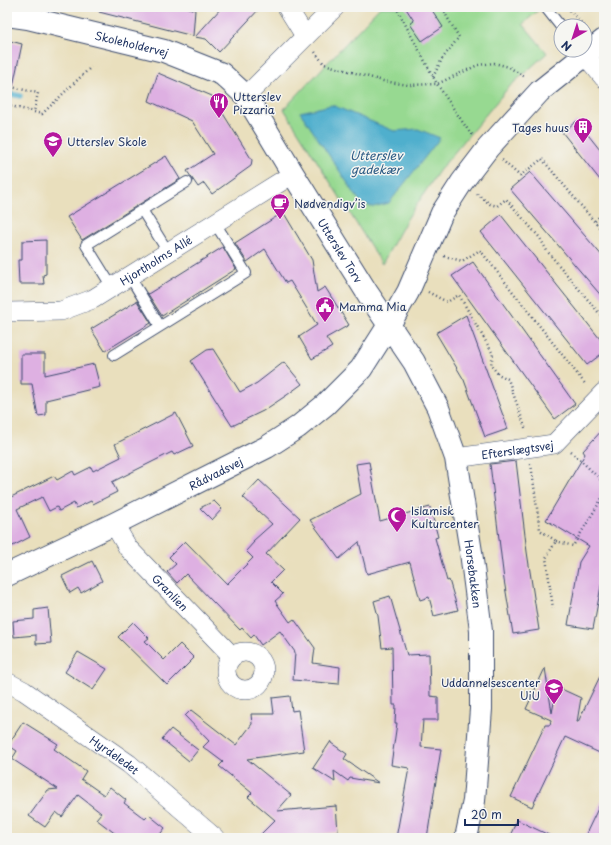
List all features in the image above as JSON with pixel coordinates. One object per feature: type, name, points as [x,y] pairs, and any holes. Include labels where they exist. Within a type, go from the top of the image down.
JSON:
[{"type":"street","points":[[287,7],[305,36]]},
{"type":"street","points":[[246,96],[334,7]]},
{"type":"street","name":"Skoleholdervej","points":[[7,15],[28,18],[164,51],[222,74],[246,96]]},
{"type":"street","points":[[593,46],[604,40]]},
{"type":"street","points":[[390,325],[412,283],[442,213],[462,182],[488,148],[540,91],[576,58]]},
{"type":"street","points":[[587,58],[604,78]]},
{"type":"street","name":"Utterslev Torv","points":[[246,96],[368,294],[390,325]]},
{"type":"street","name":"Hjortholms Allé","points":[[7,312],[61,311],[93,299],[293,174]]},
{"type":"street","name":"Horsebakken","points":[[390,325],[414,362],[438,408],[456,458],[471,552],[481,631],[481,709],[474,801],[466,838]]},
{"type":"street","name":"Rådvadsvej","points":[[7,575],[114,524],[267,447],[298,427],[325,405],[360,369],[390,325]]},
{"type":"street","name":"Efterslægtsvej","points":[[456,458],[554,444],[601,395]]},
{"type":"street","name":"Granlien","points":[[114,524],[128,548],[232,656]]},
{"type":"street","name":"Hyrdeledet","points":[[7,682],[24,691],[129,764],[215,838]]},
{"type":"lane","points":[[546,8],[554,18]]},
{"type":"lane","points":[[112,287],[86,244],[187,182]]},
{"type":"lane","points":[[142,210],[168,252]]},
{"type":"lane","points":[[114,355],[246,273],[215,223]]},
{"type":"lane","points":[[130,277],[160,326]]},
{"type":"path","points":[[204,7],[208,7]]},
{"type":"path","points":[[396,7],[437,84],[470,133],[520,176],[542,159],[604,233]]},
{"type":"path","points":[[433,77],[442,58],[459,38],[443,7]]},
{"type":"path","points":[[567,7],[577,18]]},
{"type":"path","points":[[305,36],[326,65],[382,81],[408,85],[437,84],[478,65],[494,63],[509,67],[522,74],[540,91]]},
{"type":"path","points":[[7,105],[42,114],[91,67]]},
{"type":"path","points":[[7,86],[38,94],[34,112]]},
{"type":"path","points":[[462,182],[490,204],[497,206],[506,199],[540,238],[547,251],[604,319]]},
{"type":"path","points":[[595,221],[604,212]]},
{"type":"path","points":[[426,252],[462,261],[480,250],[581,380],[601,395]]},
{"type":"path","points":[[412,283],[447,302],[459,295],[493,354],[492,365],[498,374],[508,379],[526,430],[540,530],[556,541],[573,546],[604,495]]},
{"type":"path","points":[[559,439],[604,483]]},
{"type":"path","points":[[553,608],[546,558],[556,541]]},
{"type":"green space","points":[[380,7],[542,7],[523,24],[547,53],[508,88],[439,171],[407,219],[382,264],[284,109]]},
{"type":"water","name":"Utterslev gadekær","points":[[332,105],[394,131],[418,129],[440,138],[389,203],[373,207],[361,203],[300,112]]},
{"type":"building","points":[[100,7],[185,7],[195,10],[193,36],[99,12]]},
{"type":"building","points":[[222,7],[261,7],[219,52],[206,39],[195,37]]},
{"type":"building","points":[[405,7],[430,7],[443,27],[422,41],[410,24],[414,21]]},
{"type":"building","points":[[7,40],[22,44],[13,86],[7,85]]},
{"type":"building","points":[[158,73],[212,96],[252,160],[251,166],[212,194],[204,183],[198,187],[187,171],[213,154],[192,121],[149,101]]},
{"type":"building","name":"Tages huus","points":[[577,121],[604,155],[604,185],[562,132]]},
{"type":"building","points":[[166,156],[180,179],[82,240],[67,217]]},
{"type":"building","points":[[530,172],[604,258],[604,299],[510,189]]},
{"type":"building","points":[[279,215],[285,215],[312,260],[317,292],[325,287],[349,325],[326,338],[332,347],[312,359],[299,337],[317,325],[290,281],[286,283],[265,249],[247,262],[235,243]]},
{"type":"building","points":[[501,215],[604,344],[604,352],[587,365],[481,232]]},
{"type":"building","points":[[46,240],[46,274],[43,275],[44,284],[19,284],[18,260],[22,260],[22,241]]},
{"type":"building","points":[[223,247],[236,269],[162,316],[148,294]]},
{"type":"building","points":[[473,262],[575,404],[555,419],[452,276]]},
{"type":"building","points":[[137,301],[151,323],[105,351],[91,329]]},
{"type":"building","points":[[466,315],[508,429],[485,437],[464,380],[436,333]]},
{"type":"building","points":[[213,349],[240,392],[257,383],[284,362],[302,384],[263,411],[232,426],[191,361],[207,350]]},
{"type":"building","points":[[21,354],[45,354],[45,375],[94,364],[100,387],[46,400],[46,415],[38,416],[32,384],[21,384]]},
{"type":"building","points":[[176,413],[193,446],[174,455],[172,452],[112,482],[117,492],[93,504],[91,501],[76,508],[74,503],[59,511],[57,507],[49,511],[42,497],[17,509],[30,537],[7,549],[7,488],[11,497],[54,476],[57,480],[73,471],[75,475],[91,467],[93,471],[121,457],[115,444]]},
{"type":"building","points":[[604,428],[604,570],[593,629],[568,625],[579,562],[589,546],[546,520],[585,454],[583,451]]},
{"type":"building","points":[[516,461],[527,552],[539,630],[513,634],[504,580],[490,464]]},
{"type":"building","points":[[369,462],[380,521],[430,507],[438,537],[435,538],[447,581],[449,580],[458,610],[434,616],[429,597],[420,600],[410,562],[367,574],[359,542],[339,559],[310,520],[361,494],[356,464]]},
{"type":"building","points":[[259,480],[300,518],[266,554],[283,570],[271,582],[283,594],[275,601],[290,622],[294,619],[315,648],[313,663],[340,667],[339,684],[293,680],[295,652],[280,631],[261,645],[254,635],[251,638],[242,628],[240,630],[186,574],[177,583],[167,572],[176,564],[169,557],[185,541],[227,584],[253,558],[246,551],[254,542],[253,541],[272,524],[243,497]]},
{"type":"building","points":[[214,501],[222,509],[212,520],[200,508]]},
{"type":"building","points":[[92,561],[102,581],[81,593],[78,588],[70,593],[62,576]]},
{"type":"building","points":[[390,596],[407,655],[429,654],[430,696],[438,697],[438,720],[423,720],[421,747],[441,749],[427,838],[396,838],[409,768],[391,765],[397,723],[395,723],[396,705],[393,705],[392,647],[382,648],[378,616],[374,601]]},
{"type":"building","points":[[48,608],[51,643],[36,644],[36,635],[14,637],[13,621],[34,619],[34,610]]},
{"type":"building","points":[[133,622],[149,638],[145,641],[164,660],[180,644],[194,658],[167,685],[118,637]]},
{"type":"building","points":[[78,652],[107,669],[93,690],[65,672]]},
{"type":"building","points":[[545,668],[552,713],[557,687],[581,698],[578,722],[604,668],[604,755],[565,737],[532,807],[511,797],[545,725],[550,725],[551,720],[526,709]]},
{"type":"building","points":[[290,696],[292,711],[298,710],[304,751],[247,759],[291,795],[277,811],[336,806],[338,832],[284,838],[257,838],[275,820],[248,797],[252,793],[219,766],[223,762],[203,747],[209,741],[185,716],[191,710],[236,745],[252,724],[251,714],[274,714],[272,698]]},
{"type":"building","points":[[23,722],[58,744],[54,749],[86,771],[81,779],[104,795],[110,787],[126,800],[124,803],[145,819],[149,815],[165,828],[157,838],[121,838],[96,819],[101,813],[78,795],[62,817],[56,812],[45,827],[29,816],[48,790],[58,789],[12,759],[17,751],[8,745]]},
{"type":"building","points":[[171,729],[198,750],[189,761],[162,739]]},
{"type":"building","points":[[331,741],[331,743],[347,754],[344,759],[379,783],[350,778],[348,781],[334,771],[335,782],[313,768]]},
{"type":"building","points":[[604,796],[604,838],[584,838]]},
{"type":"building","points":[[517,820],[555,838],[509,838]]},
{"type":"waterway","points":[[7,93],[20,96]]},
{"type":"place","name":"Utterslev Pizzaria","points":[[219,119]]},
{"type":"place","name":"Tages huus","points":[[583,144]]},
{"type":"place","name":"Utterslev Skole","points":[[53,158]]},
{"type":"place","name":"Nødvendigv’is","points":[[280,220]]},
{"type":"place","name":"Mamma Mia","points":[[325,323]]},
{"type":"place","name":"Islamisk Kulturcenter","points":[[397,533]]},
{"type":"place","name":"Uddannelsescenter UiU","points":[[554,705]]}]
